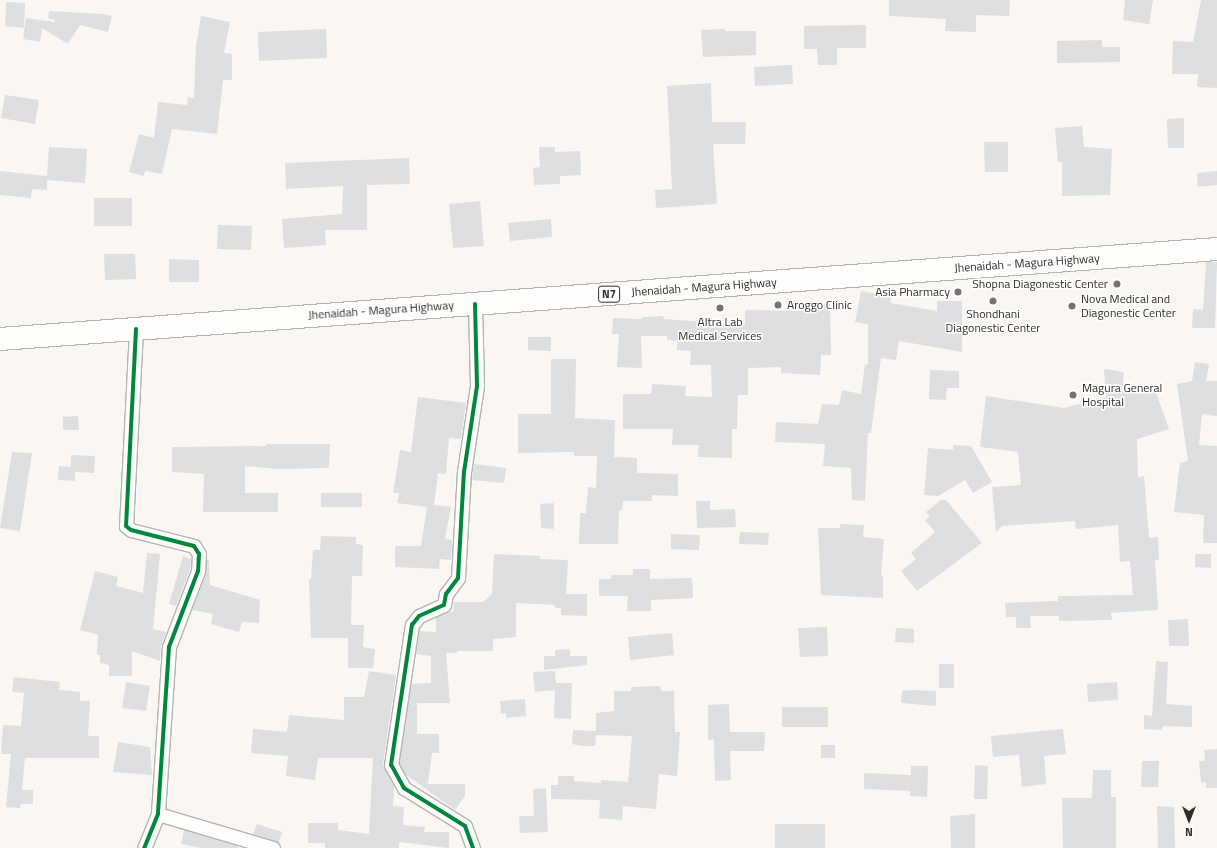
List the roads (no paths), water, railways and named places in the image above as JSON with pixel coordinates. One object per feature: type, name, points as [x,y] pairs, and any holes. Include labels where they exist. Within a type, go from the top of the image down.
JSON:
[{"type":"highway","name":"Jhenaidah - Magura Highway","points":[[0,339],[1217,249]]},
{"type":"street","points":[[473,848],[465,826],[404,788],[391,765],[412,626],[419,616],[444,604],[446,594],[458,578],[464,472],[477,386],[475,304]]},
{"type":"street","points":[[136,329],[126,526],[131,530],[194,546],[199,554],[198,571],[167,658],[158,814],[144,848]]},
{"type":"street","points":[[158,814],[273,848]]},
{"type":"place","name":"Shopna Diagonestic Center","points":[[1117,284]]},
{"type":"place","name":"Asia Pharmacy","points":[[958,292]]},
{"type":"place","name":"Shondhani Diagonestic Center","points":[[993,301]]},
{"type":"place","name":"Aroggo Clinic","points":[[778,305]]},
{"type":"place","name":"Nova Medical and Diagonestic Center","points":[[1072,306]]},
{"type":"place","name":"Altra Lab Medical Services","points":[[720,308]]},
{"type":"place","name":"Magura General Hospital","points":[[1073,395]]}]
